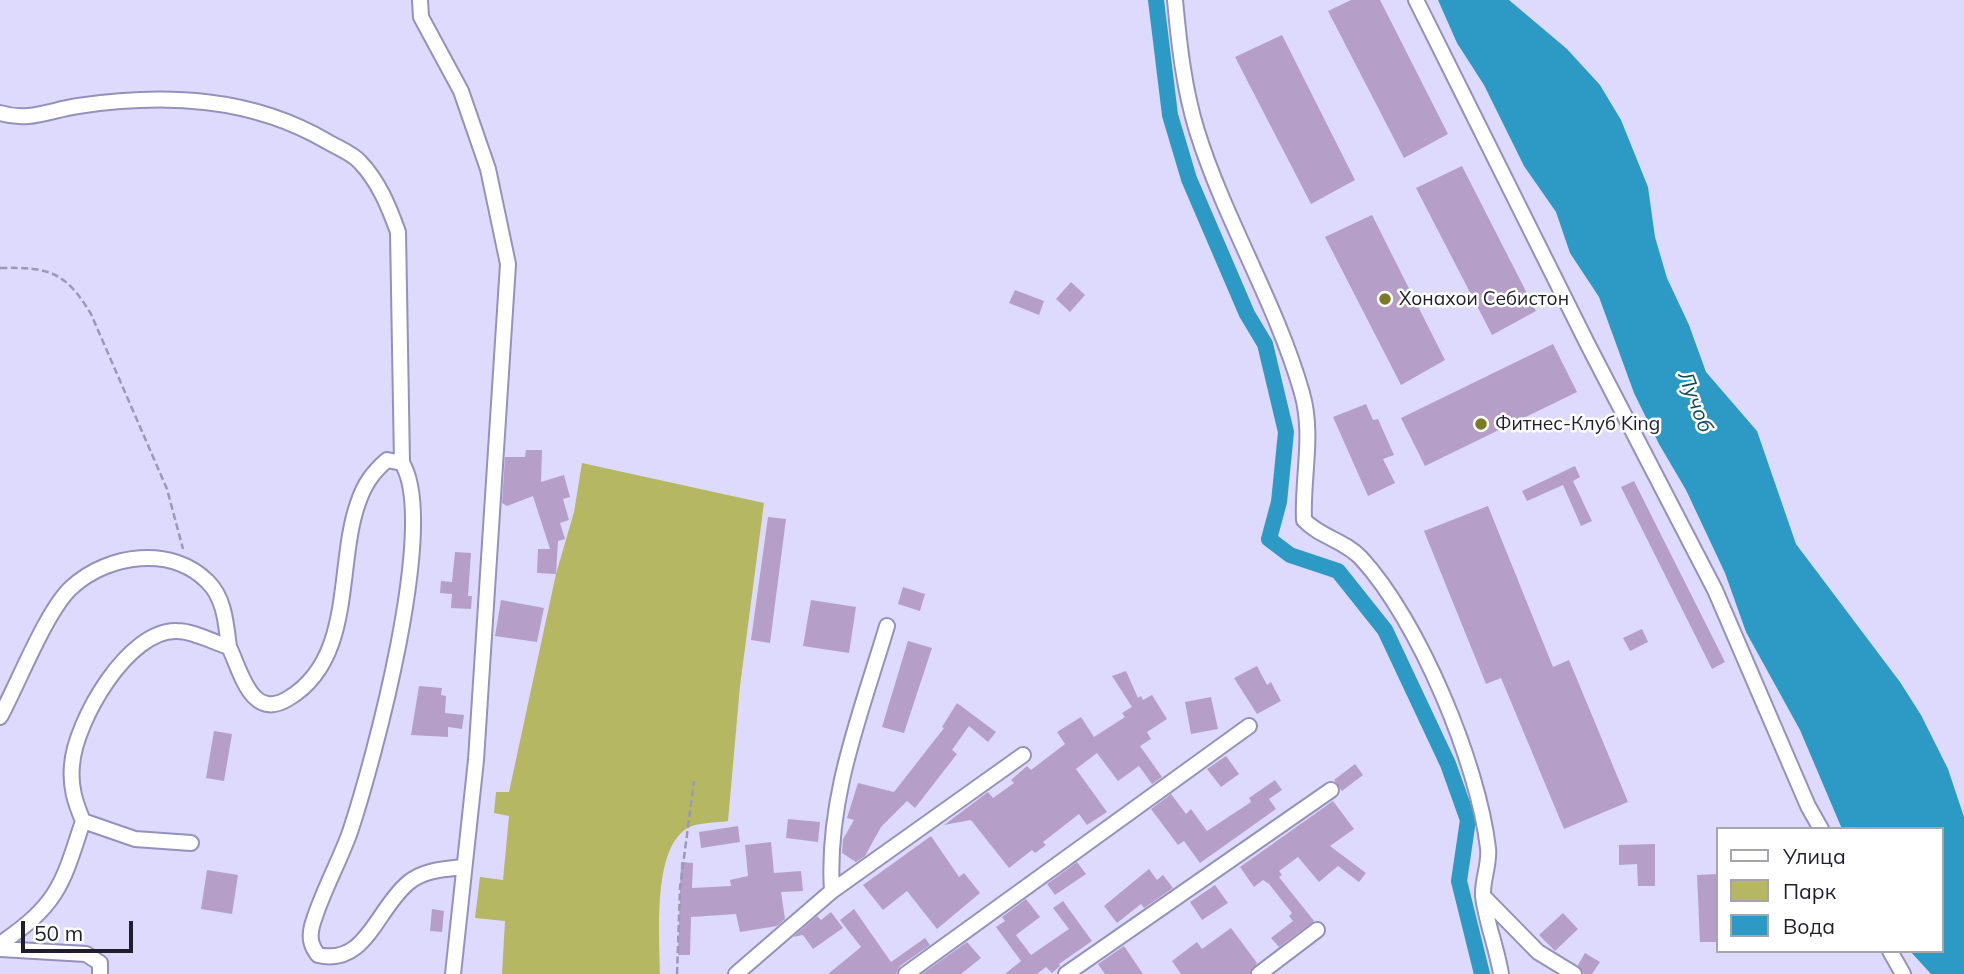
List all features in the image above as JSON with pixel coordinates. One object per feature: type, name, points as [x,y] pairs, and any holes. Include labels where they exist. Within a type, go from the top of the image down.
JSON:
[{"type":"street","points":[[420,0],[421,17],[461,91],[488,169],[508,264],[477,760],[453,974]]},
{"type":"street","points":[[1175,0],[1181,59],[1196,130],[1227,211],[1273,310],[1303,395],[1308,452],[1304,520],[1311,528],[1345,542],[1360,556],[1414,635],[1454,728],[1479,801],[1489,852],[1483,896],[1501,974]]},
{"type":"street","points":[[1416,0],[1587,343],[1715,590],[1808,806],[1820,827]]},
{"type":"street","points":[[0,113],[18,118],[78,106],[150,101],[216,101],[269,114],[315,134],[359,160],[387,199],[398,232],[402,463],[409,474],[412,502],[411,565],[398,649],[350,831],[311,927],[310,945],[318,955],[333,959],[349,954],[409,882],[435,870],[464,867]]},
{"type":"street","points":[[0,717],[54,611],[71,587],[102,567],[134,558],[164,558],[188,568],[209,583],[223,609],[229,647],[248,691],[258,701],[270,705],[285,701],[301,691],[319,665],[339,626],[357,505],[371,474],[387,460],[402,463]]},
{"type":"street","points":[[832,891],[832,826],[838,794],[887,626]]},
{"type":"street","points":[[0,946],[30,924],[53,899],[83,821],[72,794],[72,762],[88,718],[114,669],[144,639],[177,631],[229,647]]},
{"type":"street","points":[[906,974],[1249,726]]},
{"type":"street","points":[[736,974],[832,891],[1023,755]]},
{"type":"street","points":[[1066,974],[1331,790]]},
{"type":"street","points":[[83,821],[135,839],[191,843]]},
{"type":"street","points":[[1483,896],[1538,952],[1574,974]]},
{"type":"street","points":[[1259,974],[1317,930]]},
{"type":"street","points":[[0,946],[86,954],[100,963],[100,974]]},
{"type":"street","points":[[1892,953],[1903,974]]},
{"type":"path","points":[[0,268],[46,269],[75,288],[91,314],[167,489],[188,568]]},
{"type":"path","points":[[677,974],[680,888],[694,781]]},
{"type":"green space","points":[[582,463],[764,503],[740,686],[728,821],[690,827],[675,840],[668,856],[660,896],[660,974],[502,974],[505,921],[475,918],[480,877],[503,880],[509,816],[494,813],[496,792],[509,792],[556,574],[574,512]]},
{"type":"water","name":"Лучоб","points":[[1438,0],[1509,0],[1567,49],[1600,85],[1621,120],[1648,187],[1655,237],[1667,278],[1689,325],[1706,372],[1757,431],[1796,544],[1900,682],[1921,715],[1948,769],[1964,817],[1964,974],[1931,974],[1912,953],[1943,953],[1943,827],[1841,827],[1800,730],[1746,632],[1725,573],[1686,490],[1634,393],[1599,297],[1570,253],[1556,212],[1524,166],[1484,85],[1457,43]]},
{"type":"building","points":[[1351,0],[1380,0],[1448,134],[1404,158],[1328,11]]},
{"type":"building","points":[[1282,35],[1355,180],[1311,204],[1235,57]]},
{"type":"building","points":[[1462,166],[1536,311],[1492,335],[1416,188]]},
{"type":"building","name":"Хонахои Себистон","points":[[1372,215],[1445,360],[1401,385],[1325,237]]},
{"type":"building","points":[[1071,282],[1085,295],[1070,312],[1056,299]]},
{"type":"building","points":[[1015,290],[1044,301],[1039,315],[1009,303]]},
{"type":"building","points":[[1553,344],[1577,392],[1425,466],[1401,418]]},
{"type":"building","points":[[1366,404],[1373,420],[1378,419],[1394,455],[1383,459],[1395,483],[1368,496],[1333,417]]},
{"type":"building","points":[[526,450],[542,450],[541,482],[564,475],[570,497],[563,499],[569,520],[560,523],[565,539],[558,541],[556,574],[537,573],[538,549],[550,549],[533,496],[507,506],[502,503],[505,457],[525,457]]},
{"type":"building","points":[[1575,466],[1580,477],[1573,481],[1592,521],[1581,526],[1563,485],[1527,501],[1522,491]]},
{"type":"building","points":[[1634,481],[1725,662],[1712,669],[1621,487]]},
{"type":"building","points":[[1488,506],[1553,667],[1569,660],[1628,802],[1564,829],[1501,678],[1486,684],[1424,531]]},
{"type":"building","points":[[768,517],[786,519],[770,643],[751,640]]},
{"type":"building","points":[[455,552],[471,553],[468,596],[472,596],[471,609],[451,608],[452,594],[440,593],[441,581],[452,582]]},
{"type":"building","points":[[903,587],[925,594],[920,611],[898,604]]},
{"type":"building","points":[[501,600],[544,608],[537,642],[495,636]]},
{"type":"building","points":[[811,600],[856,607],[849,653],[803,646]]},
{"type":"building","points":[[1642,629],[1648,642],[1630,651],[1623,638]]},
{"type":"building","points":[[908,641],[932,648],[904,733],[882,727]]},
{"type":"building","points":[[1257,666],[1267,685],[1271,682],[1281,701],[1257,714],[1234,678]]},
{"type":"building","points":[[1126,671],[1138,698],[1141,696],[1143,700],[1152,695],[1167,719],[1147,732],[1151,739],[1140,746],[1162,777],[1152,784],[1139,766],[1118,781],[1097,753],[1076,769],[1107,812],[1087,825],[1079,814],[1043,842],[1046,845],[1035,853],[1032,850],[1009,868],[971,820],[944,825],[988,792],[993,798],[1014,783],[1011,780],[1027,766],[1031,770],[1065,744],[1057,732],[1081,717],[1094,737],[1125,717],[1122,713],[1132,707],[1112,676]]},
{"type":"building","points":[[419,686],[442,688],[441,695],[446,696],[445,713],[464,715],[462,729],[448,727],[448,737],[411,735]]},
{"type":"building","points":[[1211,697],[1218,729],[1191,734],[1185,702]]},
{"type":"building","points":[[957,703],[996,732],[988,742],[969,726],[952,750],[957,754],[915,808],[907,801],[881,827],[865,856],[856,862],[842,853],[843,839],[854,820],[847,818],[858,783],[894,792],[944,728],[942,727]]},
{"type":"building","points":[[214,731],[232,734],[224,781],[206,778]]},
{"type":"building","points":[[1226,756],[1239,774],[1221,787],[1207,769]]},
{"type":"building","points":[[1355,764],[1363,775],[1342,791],[1334,780]]},
{"type":"building","points":[[1275,780],[1282,790],[1269,799],[1276,809],[1200,863],[1184,841],[1178,845],[1151,809],[1171,794],[1186,814],[1191,809],[1207,831],[1251,802],[1249,798]]},
{"type":"building","points":[[1333,801],[1354,829],[1330,846],[1366,873],[1359,882],[1338,866],[1319,882],[1298,857],[1279,871],[1282,875],[1279,877],[1314,921],[1279,947],[1271,938],[1293,921],[1289,916],[1292,913],[1269,884],[1263,880],[1254,887],[1240,867]]},
{"type":"building","points":[[788,819],[820,822],[818,842],[786,838]]},
{"type":"building","points":[[738,826],[740,842],[701,848],[699,832]]},
{"type":"building","points":[[931,836],[959,877],[964,873],[980,893],[937,929],[907,891],[883,910],[863,885]]},
{"type":"building","points":[[771,842],[774,873],[801,871],[803,891],[781,892],[785,919],[777,926],[740,932],[736,914],[691,917],[690,955],[678,955],[681,862],[693,863],[692,888],[731,886],[730,880],[748,876],[745,845]]},
{"type":"building","points":[[1655,844],[1655,886],[1638,886],[1637,864],[1619,865],[1619,845]]},
{"type":"building","points":[[1077,862],[1086,874],[1055,895],[1047,884]]},
{"type":"building","points":[[1149,869],[1157,880],[1163,875],[1173,888],[1144,908],[1141,904],[1117,923],[1104,906]]},
{"type":"building","points":[[207,870],[238,875],[232,914],[201,909]]},
{"type":"building","points":[[1716,874],[1716,942],[1700,942],[1697,875]]},
{"type":"building","points":[[1215,885],[1228,903],[1202,920],[1190,902]]},
{"type":"building","points":[[1026,899],[1040,917],[1016,935],[1031,955],[1069,929],[1053,908],[1063,901],[1092,941],[1059,964],[1052,973],[1046,967],[1037,974],[1005,974],[1021,961],[996,927],[1005,921],[1002,917]]},
{"type":"building","points":[[432,909],[444,911],[442,932],[430,931]]},
{"type":"building","points":[[854,909],[891,962],[925,938],[930,945],[900,966],[896,974],[828,974],[861,947],[840,920]]},
{"type":"building","points":[[831,912],[843,928],[813,949],[803,935],[793,937],[817,916],[821,920]]},
{"type":"building","points":[[1563,913],[1578,929],[1555,951],[1539,935]]},
{"type":"building","points":[[1231,928],[1257,963],[1250,974],[1181,974],[1172,961],[1197,942],[1202,949]]},
{"type":"building","points":[[967,942],[981,958],[961,974],[922,974]]},
{"type":"building","points":[[1124,946],[1143,974],[1105,974],[1098,964]]},
{"type":"building","points":[[1585,953],[1600,962],[1592,974],[1584,974],[1578,965]]},
{"type":"waterway","points":[[1156,0],[1170,115],[1189,179],[1247,314],[1265,344],[1286,432],[1279,502],[1269,539],[1290,555],[1338,571],[1385,630],[1448,764],[1468,820],[1459,881],[1482,974]]},
{"type":"place","name":"Хонахои Себистон","points":[[1385,299]]},
{"type":"place","name":"Фитнес-Клуб King","points":[[1481,424]]}]
